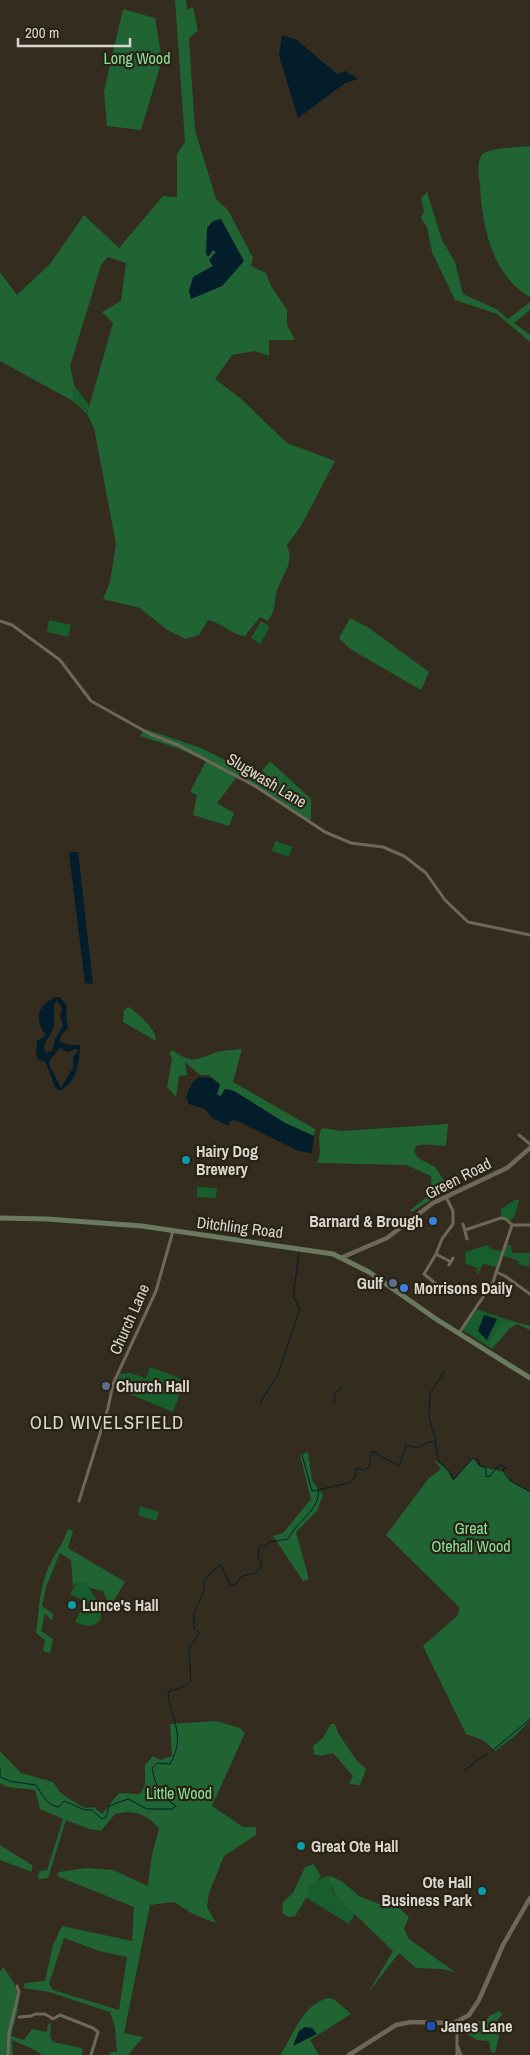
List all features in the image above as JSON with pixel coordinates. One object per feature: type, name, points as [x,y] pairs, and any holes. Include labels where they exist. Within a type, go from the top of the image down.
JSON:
[{"type":"main road","name":"Ditchling Road","points":[[0,1218],[47,1219],[173,1231],[269,1243],[343,1257],[530,1378]]},
{"type":"street","name":"Slugwash Lane","points":[[0,621],[12,625],[60,660],[91,702],[150,734],[207,759],[271,795],[332,835],[351,843],[384,847],[404,856],[426,873],[444,900],[468,922],[530,936]]},
{"type":"street","points":[[518,1134],[530,1144]]},
{"type":"street","name":"Green Road","points":[[343,1257],[387,1238],[418,1213],[446,1197],[507,1168],[530,1148]]},
{"type":"street","points":[[442,1289],[424,1274],[436,1254],[442,1239],[453,1224],[453,1211],[446,1197]]},
{"type":"street","points":[[465,1230],[501,1218],[506,1219],[512,1226]]},
{"type":"street","points":[[463,1224],[467,1239]]},
{"type":"street","points":[[512,1226],[530,1224]]},
{"type":"street","points":[[459,1333],[493,1282],[512,1226]]},
{"type":"street","name":"Church Lane","points":[[79,1501],[108,1408],[113,1384],[156,1291],[173,1231]]},
{"type":"street","points":[[436,1254],[451,1262]]},
{"type":"street","points":[[496,1272],[505,1276],[530,1294]]},
{"type":"street","points":[[349,2055],[396,2025],[457,2022],[469,2015],[476,2007],[503,1945],[530,1898]]},
{"type":"street","points":[[8,2055],[9,2033],[19,1992],[17,1986]]},
{"type":"street","points":[[19,2017],[35,2014],[45,2014],[53,2018],[60,2016],[93,2028],[98,2032],[91,2055]]},
{"type":"street","points":[[457,2022],[457,2055]]},
{"type":"street","points":[[458,2047],[461,2055]]},
{"type":"green space","points":[[175,0],[186,0],[187,10],[193,7],[198,31],[189,38],[195,130],[216,199],[228,210],[253,258],[251,266],[266,273],[271,286],[287,310],[287,325],[295,340],[269,340],[269,356],[255,351],[232,355],[215,379],[240,398],[287,443],[335,461],[301,526],[287,545],[290,558],[289,563],[277,591],[271,617],[268,621],[260,617],[245,636],[236,634],[208,620],[199,635],[185,639],[166,629],[140,608],[103,599],[110,582],[116,544],[94,428],[87,414],[113,323],[102,312],[121,301],[126,263],[108,257],[101,265],[70,366],[74,384],[73,401],[0,361],[0,272],[17,295],[50,264],[84,215],[119,248],[163,196],[177,197],[177,154],[185,142]],"holes":[[[213,250],[244,261],[193,278],[213,266],[216,252]]]},
{"type":"green space","name":"Long Wood","points":[[123,9],[155,18],[162,60],[141,130],[107,126],[104,91]]},
{"type":"green space","points":[[530,146],[530,297],[517,288],[498,263],[483,217],[478,170],[480,158],[485,153],[496,149]]},
{"type":"green space","points":[[427,192],[442,240],[455,262],[463,294],[496,309],[508,319],[530,302],[530,310],[514,323],[530,335],[530,342],[497,314],[455,300],[432,252],[427,227],[421,218],[424,211],[421,198]]},
{"type":"green space","points":[[74,385],[89,405],[87,414],[73,401]]},
{"type":"green space","points":[[350,618],[369,628],[429,672],[421,690],[350,649],[339,638]]},
{"type":"green space","points":[[49,620],[71,625],[68,637],[47,632]]},
{"type":"green space","points":[[261,621],[270,627],[260,644],[251,638]]},
{"type":"green space","points":[[145,729],[201,748],[258,776],[270,761],[311,799],[311,819],[309,821],[271,795],[237,777],[217,803],[234,813],[229,826],[193,815],[197,795],[190,792],[206,761],[177,748],[140,736]]},
{"type":"green space","points":[[275,841],[292,847],[289,857],[272,851]]},
{"type":"green space","points":[[129,1007],[150,1027],[156,1041],[123,1022],[124,1010]]},
{"type":"green space","points":[[242,1049],[233,1082],[315,1129],[314,1136],[285,1123],[234,1091],[225,1089],[221,1096],[216,1095],[219,1084],[209,1075],[200,1075],[185,1062],[187,1075],[179,1076],[176,1097],[167,1087],[172,1058],[169,1053],[172,1050],[189,1059],[197,1059],[220,1051]]},
{"type":"green space","points":[[448,1124],[446,1145],[424,1144],[416,1146],[414,1152],[418,1158],[435,1167],[445,1182],[443,1192],[412,1212],[410,1210],[432,1193],[431,1176],[406,1165],[317,1163],[320,1154],[319,1136],[322,1128],[341,1131]]},
{"type":"green space","points":[[197,1187],[217,1188],[216,1198],[197,1197]]},
{"type":"green space","points":[[515,1200],[519,1200],[515,1215],[509,1223],[501,1218],[501,1209]]},
{"type":"green space","points":[[487,1245],[491,1249],[502,1251],[504,1245],[511,1245],[512,1253],[530,1253],[529,1267],[518,1264],[519,1261],[501,1255],[497,1267],[483,1264],[478,1274],[476,1272],[478,1268],[466,1264],[465,1252]]},
{"type":"green space","points":[[476,1309],[509,1320],[491,1343],[492,1349],[461,1329]]},
{"type":"green space","points":[[509,1320],[530,1326],[530,1330],[517,1324],[509,1329],[492,1349],[490,1343],[501,1322],[506,1323]]},
{"type":"green space","points":[[150,1367],[185,1380],[173,1412],[120,1390],[123,1382],[118,1379],[120,1374],[130,1373],[146,1378]]},
{"type":"green space","points":[[308,1452],[312,1481],[323,1495],[317,1511],[296,1532],[309,1579],[303,1581],[273,1536],[283,1533],[311,1499],[300,1455]]},
{"type":"green space","name":"Great Otehall Wood","points":[[473,1458],[479,1466],[505,1472],[510,1481],[530,1492],[530,1720],[516,1735],[495,1751],[483,1740],[466,1734],[423,1646],[458,1615],[459,1607],[386,1535],[429,1478],[441,1469],[434,1460],[447,1469],[453,1481]]},
{"type":"green space","points":[[140,1506],[159,1512],[156,1521],[138,1515]]},
{"type":"green space","points":[[68,1529],[73,1531],[68,1548],[125,1582],[110,1607],[103,1591],[77,1582],[73,1586],[71,1560],[60,1553],[46,1587],[42,1606],[53,1614],[52,1621],[45,1613],[41,1631],[53,1639],[50,1653],[43,1651],[45,1640],[36,1633],[42,1586],[52,1560]]},
{"type":"green space","points":[[77,1582],[87,1584],[101,1607],[101,1619],[95,1624],[86,1625],[75,1622],[85,1602],[70,1594]]},
{"type":"green space","name":"Little Wood","points":[[216,1721],[240,1728],[245,1733],[212,1806],[243,1827],[256,1827],[256,1835],[224,1856],[209,1893],[207,1907],[216,1923],[193,1914],[174,1902],[150,1905],[124,2033],[143,2037],[128,2055],[109,2055],[110,2052],[117,2052],[115,2027],[110,2012],[49,1992],[23,1988],[25,1983],[45,1981],[53,1945],[62,1926],[132,1941],[134,1907],[57,1876],[59,1872],[86,1868],[113,1870],[148,1886],[152,1854],[159,1829],[145,1816],[128,1812],[115,1814],[101,1831],[89,1829],[66,1820],[48,1878],[38,1879],[39,1871],[47,1870],[63,1819],[40,1809],[35,1790],[7,1787],[0,1783],[0,1751],[21,1773],[53,1782],[60,1792],[71,1800],[85,1808],[94,1807],[102,1814],[119,1793],[140,1794],[145,1785],[145,1765],[153,1756],[160,1760],[172,1756],[170,1724]],"holes":[[[64,1938],[99,1951],[127,1957],[119,2010],[53,1990],[49,1984]]]},
{"type":"green space","points":[[331,1724],[335,1724],[338,1733],[357,1761],[366,1769],[360,1785],[349,1784],[353,1776],[333,1753],[321,1756],[314,1754],[313,1746],[322,1739]]},
{"type":"green space","points":[[0,1845],[32,1865],[32,1872],[0,1860]]},
{"type":"green space","points":[[314,1864],[321,1877],[309,1886],[308,1895],[295,1916],[289,1917],[282,1913],[283,1902],[293,1893],[305,1867]]},
{"type":"green space","points":[[329,1875],[332,1888],[338,1898],[355,1913],[349,1924],[302,1895],[313,1882]]},
{"type":"green space","points":[[331,1876],[343,1882],[359,1896],[387,1907],[391,1903],[398,1907],[409,1917],[404,1929],[409,1939],[456,1973],[443,1969],[416,1968],[399,1953],[368,1993],[393,1951],[338,1898],[329,1881]]},
{"type":"green space","points":[[3,1967],[15,1986],[19,2000],[11,2036],[24,2040],[32,2029],[47,2032],[48,2024],[51,2023],[50,2037],[53,2042],[81,2048],[83,2050],[82,2055],[42,2055],[32,2048],[12,2040],[13,2055],[0,2055],[0,1972]]},
{"type":"green space","points":[[330,1998],[351,2014],[310,2040],[319,2055],[280,2055],[306,2012],[321,2001]]},
{"type":"green space","points":[[499,2011],[503,2014],[498,2019],[499,2037],[495,2053],[491,2052],[489,2041],[477,2040],[462,2031],[464,2026],[486,2020],[489,2016]]},
{"type":"water","points":[[282,35],[297,40],[337,74],[345,71],[358,79],[345,83],[298,118],[279,55]]},
{"type":"water","points":[[221,219],[244,261],[222,286],[191,299],[189,291],[193,277],[213,266],[209,260],[216,252],[213,250],[209,256],[206,255],[207,228],[213,221]]},
{"type":"water","points":[[78,852],[93,984],[85,983],[69,853]]},
{"type":"water","points":[[60,997],[67,1006],[68,1028],[61,1035],[60,1042],[80,1045],[79,1060],[74,1077],[60,1091],[55,1087],[45,1061],[39,1060],[36,1056],[37,1041],[46,1035],[40,1024],[39,1013],[41,1008],[50,1000]],"holes":[[[57,1000],[62,1009],[60,1016],[63,1026],[55,1039],[52,1051],[45,1053],[44,1045],[54,1028],[54,1004]],[[60,1048],[67,1052],[79,1050],[73,1057],[73,1068],[61,1088],[49,1064]]]},
{"type":"water","points":[[199,1077],[211,1078],[220,1084],[217,1095],[221,1096],[225,1089],[234,1091],[285,1123],[314,1136],[312,1153],[299,1151],[235,1120],[230,1121],[229,1126],[212,1118],[205,1109],[189,1104],[186,1097],[192,1083]]},
{"type":"water","points":[[484,1315],[497,1319],[487,1340],[478,1331]]},
{"type":"water","points":[[305,2027],[312,2028],[317,2034],[293,2046],[299,2031]]},
{"type":"waterway","points":[[260,1403],[278,1374],[300,1309],[294,1298],[299,1253]]},
{"type":"waterway","points":[[445,1370],[430,1394],[429,1417],[436,1439],[435,1443],[439,1462],[454,1479],[473,1458],[478,1460],[480,1466],[486,1468],[486,1477],[490,1476],[501,1465],[506,1468],[503,1469],[504,1473],[510,1480],[530,1492]]},
{"type":"waterway","points":[[334,1403],[335,1394],[342,1387]]},
{"type":"waterway","points":[[0,1777],[9,1781],[36,1785],[45,1799],[51,1804],[59,1807],[64,1801],[85,1810],[92,1810],[102,1819],[106,1817],[109,1806],[128,1799],[147,1809],[172,1809],[176,1806],[166,1799],[160,1790],[152,1768],[157,1763],[170,1764],[175,1754],[177,1744],[176,1727],[168,1692],[187,1685],[191,1681],[189,1648],[199,1633],[194,1628],[194,1613],[205,1588],[204,1581],[212,1571],[221,1565],[230,1585],[235,1585],[242,1576],[255,1573],[262,1567],[258,1556],[259,1548],[270,1542],[288,1539],[316,1503],[318,1490],[348,1483],[355,1478],[356,1468],[364,1470],[369,1467],[372,1451],[399,1466],[406,1445],[418,1448],[428,1442],[435,1443]]},
{"type":"waterway","points":[[302,1455],[312,1491],[318,1490]]},
{"type":"waterway","points":[[492,1751],[530,1719]]},
{"type":"waterway","points":[[465,1770],[488,1753]]},
{"type":"waterway","points":[[0,1769],[0,1776]]},
{"type":"place","name":"Hairy Dog Brewery","points":[[186,1160]]},
{"type":"place","name":"Barnard & Brough","points":[[433,1221]]},
{"type":"place","name":"Gulf","points":[[393,1283]]},
{"type":"place","name":"Morrisons Daily","points":[[404,1288]]},
{"type":"place","name":"Church Hall","points":[[106,1386]]},
{"type":"place","name":"Lunce's Hall","points":[[72,1605]]},
{"type":"place","name":"Great Ote Hall","points":[[301,1846]]},
{"type":"place","name":"Ote Hall Business Park","points":[[482,1891]]},
{"type":"place","name":"Janes Lane","points":[[431,2026]]},
{"type":"district","name":"OLD WIVELSFIELD","points":[[107,1422]]}]
